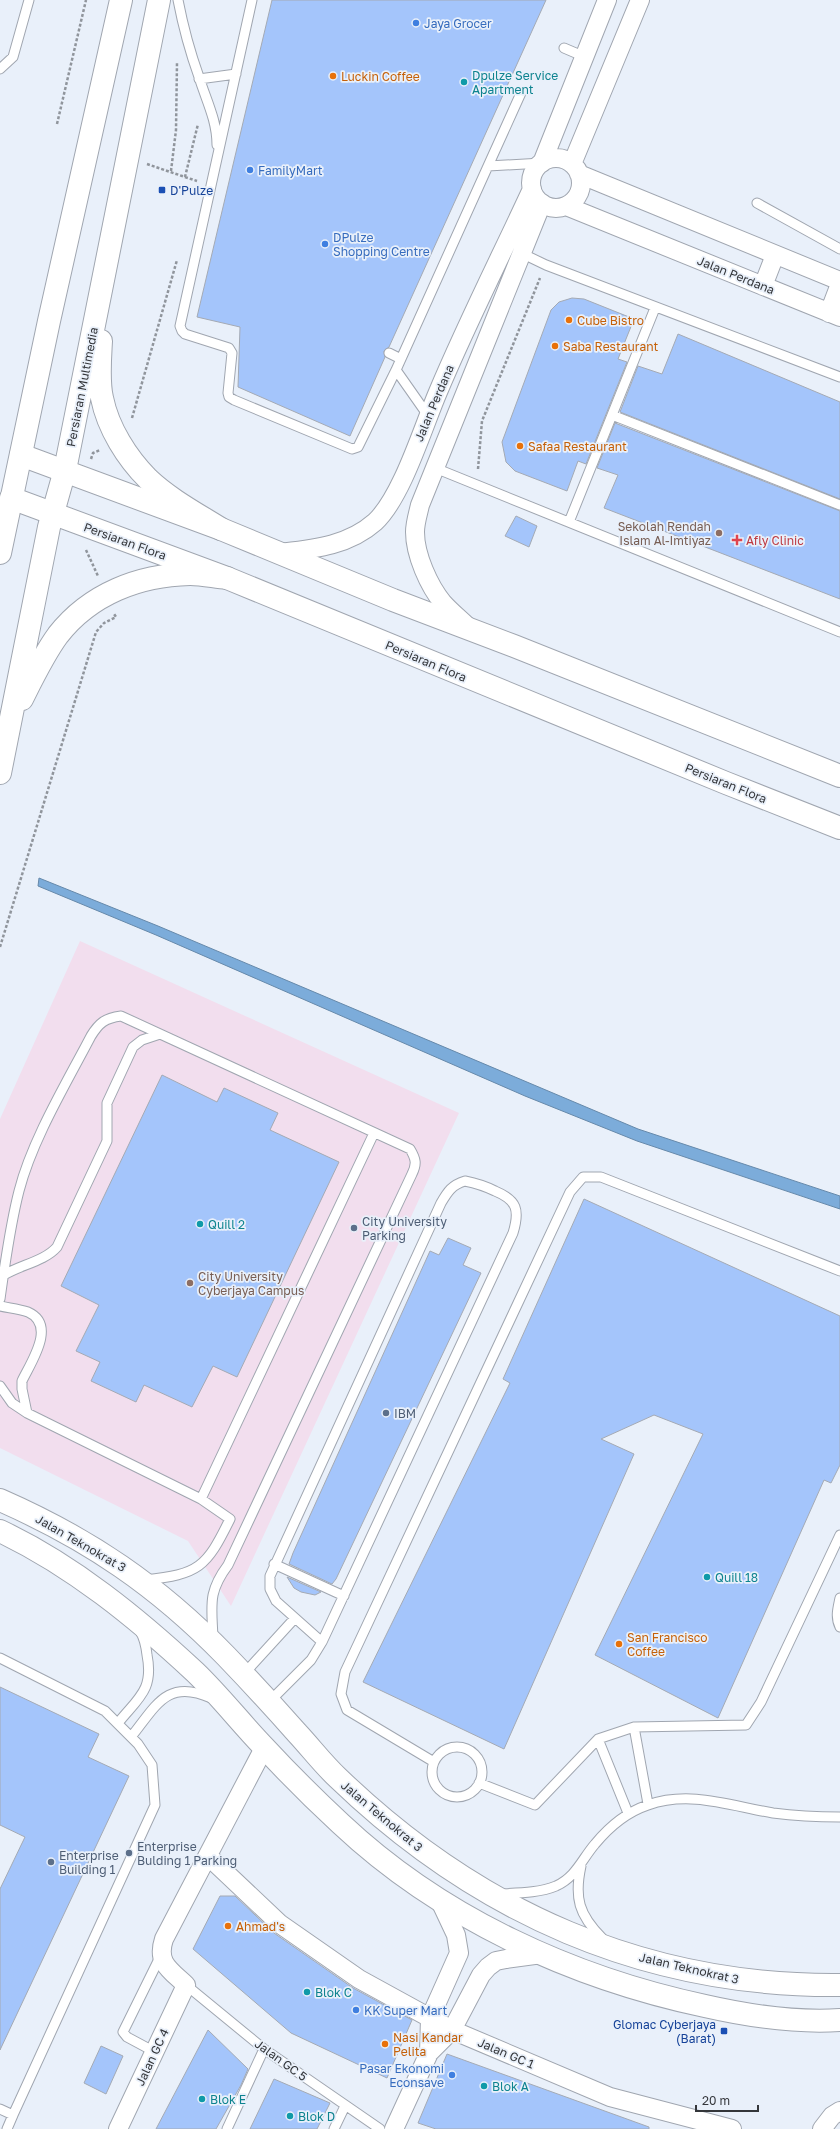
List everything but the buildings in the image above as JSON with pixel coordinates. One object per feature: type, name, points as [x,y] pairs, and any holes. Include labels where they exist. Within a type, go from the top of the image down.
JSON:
[{"type":"main road","points":[[0,553],[49,320],[121,0]]},
{"type":"main road","name":"Persiaran Multimedia","points":[[0,773],[52,515],[75,474],[104,274],[160,0]]},
{"type":"main road","points":[[104,274],[100,356],[102,398],[113,430],[149,479],[176,500],[221,529]]},
{"type":"main road","points":[[21,455],[221,529],[393,600],[470,629],[840,776]]},
{"type":"main road","name":"Persiaran Flora","points":[[11,498],[52,515],[227,578],[726,783],[840,828]]},
{"type":"main road","points":[[10,725],[43,660],[58,635],[79,612],[106,594],[131,583],[162,577],[191,574],[227,578]]},
{"type":"main road","name":"Jalan Teknokrat 3","points":[[0,1500],[105,1554],[143,1581],[213,1644],[269,1702],[336,1777],[382,1819],[455,1874],[488,1894],[511,1907],[561,1930],[648,1961],[742,1980],[782,1984],[840,1985]]},
{"type":"main road","points":[[0,1531],[51,1560],[85,1582],[132,1617],[196,1674],[264,1748],[343,1826],[385,1862],[440,1901],[542,1954],[591,1974],[682,2001],[773,2018],[840,2020]]},
{"type":"street","name":"Jalan Perdana","points":[[279,553],[320,548],[337,544],[358,534],[376,522],[391,502],[429,416],[441,384],[532,189],[532,177],[542,163],[585,57],[606,0]]},
{"type":"street","points":[[566,206],[577,196],[580,189],[576,169],[640,0]]},
{"type":"street","points":[[542,163],[557,158],[576,169],[775,255],[840,281]]},
{"type":"street","points":[[532,189],[542,203]]},
{"type":"street","name":"Jalan Perdana","points":[[470,629],[443,603],[430,583],[417,548],[415,533],[416,519],[435,468],[542,203],[552,207],[566,206],[835,315]]},
{"type":"street","points":[[763,286],[775,255]]},
{"type":"street","points":[[835,315],[840,284]]},
{"type":"street","points":[[186,1985],[168,1968],[161,1955],[164,1939],[264,1748]]},
{"type":"street","name":"Jalan GC 1","points":[[208,1856],[280,1924],[359,1979],[452,2030],[610,2097],[725,2128]]},
{"type":"street","points":[[429,2053],[430,2018],[459,1953],[456,1935],[440,1901]]},
{"type":"street","points":[[394,2129],[429,2053],[452,2030],[481,1975],[488,1967],[496,1962],[506,1959],[542,1954]]},
{"type":"street","name":"Jalan GC 4","points":[[118,2129],[186,1985]]},
{"type":"street","points":[[822,2129],[832,2116],[840,2111]]},
{"type":"lane","points":[[0,69],[13,57],[29,0]]},
{"type":"lane","points":[[178,0],[184,33],[199,79],[212,112],[217,136],[216,163]]},
{"type":"lane","points":[[252,0],[180,326],[185,334],[229,348],[232,353],[229,397],[352,449],[358,447],[396,370],[521,94]]},
{"type":"lane","points":[[564,48],[585,57]]},
{"type":"lane","points":[[199,79],[236,74]]},
{"type":"lane","points":[[488,166],[542,163]]},
{"type":"lane","points":[[757,203],[840,249]]},
{"type":"lane","points":[[521,253],[546,265],[655,308],[840,377]]},
{"type":"lane","points":[[569,522],[655,308]]},
{"type":"lane","points":[[389,354],[401,359]]},
{"type":"lane","points":[[396,370],[429,416]]},
{"type":"lane","points":[[612,415],[840,505]]},
{"type":"lane","points":[[435,468],[840,632]]},
{"type":"lane","points":[[0,1299],[12,1221],[23,1177],[42,1132],[98,1024],[109,1017],[121,1016],[374,1132],[410,1149],[416,1158],[416,1167],[228,1565],[213,1588],[211,1597],[213,1644]]},
{"type":"lane","points":[[4,1275],[19,1266],[50,1256],[57,1247],[107,1141],[107,1103],[134,1047],[142,1040],[160,1034]]},
{"type":"lane","points":[[201,1499],[374,1132]]},
{"type":"lane","points":[[434,1762],[347,1710],[341,1694],[345,1672],[570,1192],[583,1177],[601,1177],[840,1271]]},
{"type":"lane","points":[[269,1702],[311,1660],[322,1642],[513,1233],[516,1211],[514,1203],[507,1196],[476,1183],[465,1181],[455,1184],[448,1191],[274,1564],[270,1576],[270,1589],[276,1601],[322,1642]]},
{"type":"lane","points":[[0,1306],[28,1312],[35,1317],[41,1326],[42,1338],[22,1381],[22,1389],[27,1413]]},
{"type":"lane","points":[[0,1386],[12,1403],[27,1413],[201,1499],[230,1519],[246,1526]]},
{"type":"lane","points":[[143,1581],[177,1576],[191,1572],[202,1564],[217,1546],[230,1519]]},
{"type":"lane","points":[[479,1783],[535,1805],[598,1739],[634,1727],[746,1725],[761,1702],[840,1535]]},
{"type":"lane","points":[[274,1564],[344,1596]]},
{"type":"lane","points":[[840,1598],[837,1610],[840,1627]]},
{"type":"lane","points":[[118,1723],[146,1689],[150,1678],[144,1638],[132,1617]]},
{"type":"lane","points":[[243,1675],[295,1618]]},
{"type":"lane","points":[[0,1658],[105,1711],[118,1723],[138,1744],[152,1765],[155,1805],[7,2129]]},
{"type":"lane","points":[[131,1737],[160,1701],[180,1690],[196,1691],[225,1705]]},
{"type":"lane","points":[[634,1727],[648,1804]]},
{"type":"lane","points":[[598,1739],[628,1813]]},
{"type":"lane","points":[[452,1748],[467,1750],[478,1760],[481,1768],[479,1783],[474,1790],[467,1795],[459,1797],[442,1793],[433,1779],[434,1762],[438,1756],[452,1748]]},
{"type":"lane","points":[[488,1894],[540,1891],[556,1886],[569,1878],[581,1865],[594,1844],[611,1827],[628,1813],[648,1804],[692,1798],[714,1800],[773,1813],[806,1817],[840,1817]]},
{"type":"lane","points":[[581,1865],[576,1886],[584,1916],[591,1927],[618,1950]]},
{"type":"lane","points":[[155,2052],[127,2037],[123,2032],[161,1955]]},
{"type":"lane","name":"Jalan GC 5","points":[[186,1985],[264,2048],[380,2129]]},
{"type":"lane","points":[[227,2129],[264,2048]]},
{"type":"lane","points":[[334,2129],[345,2106]]},
{"type":"lane","points":[[0,2108],[13,2115]]},
{"type":"path","points":[[57,124],[86,0]]},
{"type":"path","points":[[184,33],[177,52],[176,130],[171,171],[200,182]]},
{"type":"path","points":[[185,177],[200,119]]},
{"type":"path","points":[[75,474],[93,453],[120,441],[132,418],[178,258]]},
{"type":"path","points":[[473,483],[479,462],[482,421],[546,265]]},
{"type":"path","points":[[0,947],[96,632],[104,623],[116,617],[74,522]]},
{"type":"shaded area","name":"City University Cyberjaya Campus","points":[[80,941],[459,1113],[231,1606],[188,1541],[0,1448],[0,1119]]},
{"type":"water","points":[[39,878],[158,926],[638,1129],[840,1196],[840,1209],[637,1141],[525,1096],[156,935],[38,886]]},
{"type":"place","name":"Jaya Grocer","points":[[416,23]]},
{"type":"place","name":"Luckin Coffee","points":[[333,76]]},
{"type":"place","name":"Dpulze Service Apartment","points":[[464,82]]},
{"type":"place","name":"FamilyMart","points":[[250,170]]},
{"type":"place","name":"D'Pulze","points":[[162,190]]},
{"type":"place","name":"DPulze Shopping Centre","points":[[325,244]]},
{"type":"place","name":"Cube Bistro","points":[[569,320]]},
{"type":"place","name":"Saba Restaurant","points":[[555,346]]},
{"type":"place","name":"Safaa Restaurant","points":[[520,446]]},
{"type":"place","name":"Sekolah Rendah Islam Al-Imtiyaz","points":[[719,533]]},
{"type":"place","name":"Afly Clinic","points":[[737,540]]},
{"type":"place","name":"Quill 2","points":[[200,1224]]},
{"type":"place","name":"City University Parking","points":[[354,1228]]},
{"type":"place","name":"City University Cyberjaya Campus","points":[[190,1283]]},
{"type":"place","name":"IBM","points":[[386,1413]]},
{"type":"place","name":"Quill 18","points":[[707,1577]]},
{"type":"place","name":"San Francisco Coffee","points":[[619,1644]]},
{"type":"place","name":"Enterprise Bulding 1 Parking","points":[[129,1853]]},
{"type":"place","name":"Enterprise Building 1","points":[[51,1862]]},
{"type":"place","name":"Ahmad's","points":[[228,1926]]},
{"type":"place","name":"Blok C","points":[[307,1992]]},
{"type":"place","name":"KK Super Mart","points":[[356,2010]]},
{"type":"place","name":"Glomac Cyberjaya (Barat)","points":[[724,2031]]},
{"type":"place","name":"Nasi Kandar Pelita","points":[[385,2044]]},
{"type":"place","name":"Pasar Ekonomi Econsave","points":[[452,2075]]},
{"type":"place","name":"Blok A","points":[[484,2086]]},
{"type":"place","name":"Blok E","points":[[202,2099]]},
{"type":"place","name":"Blok D","points":[[290,2116]]}]
